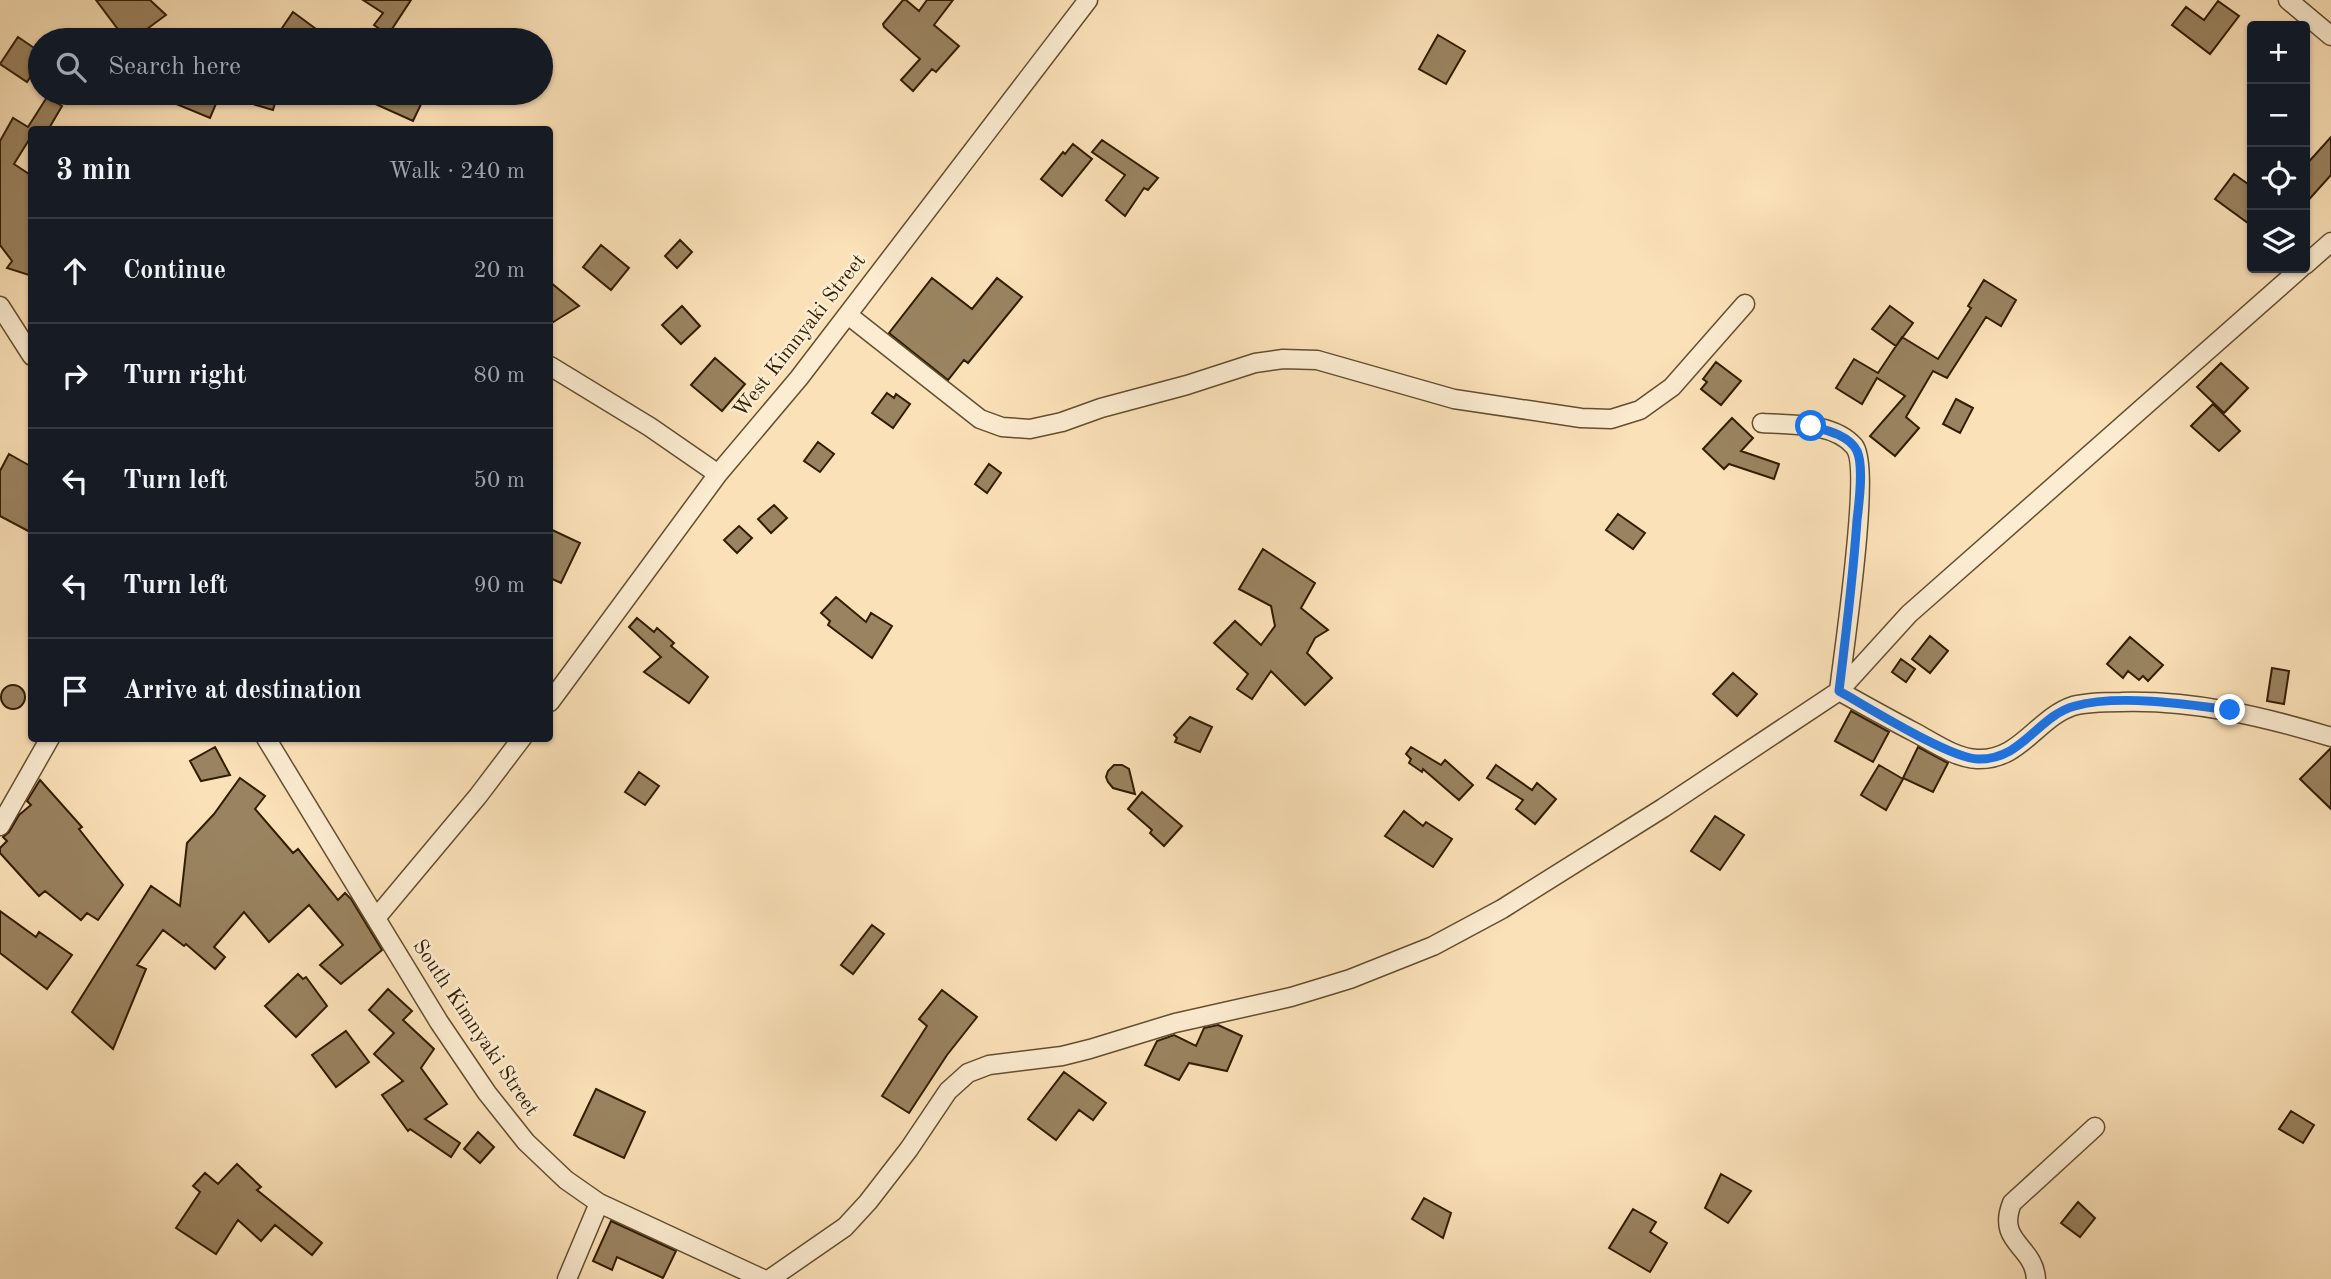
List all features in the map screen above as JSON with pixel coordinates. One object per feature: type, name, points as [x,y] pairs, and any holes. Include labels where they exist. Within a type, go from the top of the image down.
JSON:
[{"type":"street","name":"West Kimnyaki Street","points":[[553,698],[718,474],[799,378],[1088,0]]},
{"type":"street","points":[[2288,0],[2331,36]]},
{"type":"street","points":[[2310,260],[2331,242]]},
{"type":"street","points":[[770,1279],[845,1227],[909,1149],[948,1091],[968,1073],[989,1065],[1090,1049],[1175,1023],[1292,997],[1350,979],[1433,946],[1502,909],[1592,854],[1839,691],[1909,614],[2295,273]]},
{"type":"street","points":[[848,315],[980,419],[1002,427],[1030,429],[1062,422],[1255,363],[1283,359],[1317,360],[1454,399],[1581,418],[1611,419],[1640,410],[1672,387],[1745,304]]},
{"type":"street","points":[[0,306],[28,350]]},
{"type":"street","points":[[553,368],[641,421],[718,474]]},
{"type":"street","points":[[1762,423],[1811,426],[1833,432],[1849,442],[1859,455],[1860,490],[1852,589],[1839,691]]},
{"type":"street","points":[[1839,691],[1953,753],[1975,759],[1994,759],[2012,751],[2061,712],[2074,706],[2095,703],[2139,701],[2230,710],[2331,737]]},
{"type":"street","points":[[0,826],[48,742]]},
{"type":"street","name":"South Kimnyaki Street","points":[[268,742],[439,1022],[487,1093],[526,1142],[566,1180],[599,1203],[763,1279]]},
{"type":"street","points":[[376,918],[478,796],[519,742]]},
{"type":"street","points":[[2036,1279],[2030,1260],[2007,1227],[2012,1203],[2095,1127]]},
{"type":"street","points":[[566,1279],[599,1203]]},
{"type":"building","points":[[96,0],[150,0],[166,15],[148,28],[117,28]]},
{"type":"building","points":[[363,0],[411,0],[393,28],[378,28],[374,25],[383,13]]},
{"type":"building","points":[[903,0],[919,11],[927,0],[953,0],[934,25],[959,46],[936,72],[932,69],[913,91],[901,80],[920,59],[883,24]]},
{"type":"building","points":[[2218,1],[2239,16],[2210,54],[2172,25],[2186,7],[2204,20]]},
{"type":"building","points":[[293,12],[315,28],[282,28]]},
{"type":"building","points":[[1438,35],[1465,51],[1446,84],[1419,69]]},
{"type":"building","points":[[18,37],[28,44],[27,82],[0,64]]},
{"type":"building","points":[[42,105],[62,106],[50,126],[29,126]]},
{"type":"building","points":[[179,105],[215,105],[210,118]]},
{"type":"building","points":[[256,105],[274,105],[273,110]]},
{"type":"building","points":[[378,105],[421,105],[413,121]]},
{"type":"building","points":[[13,118],[28,127],[28,141],[14,164],[28,173],[28,275],[7,268],[12,261],[0,245],[0,141]]},
{"type":"building","points":[[2331,137],[2331,175],[2310,198],[2310,160]]},
{"type":"building","points":[[1102,140],[1158,178],[1148,190],[1144,188],[1125,216],[1106,200],[1125,175],[1092,152]]},
{"type":"building","points":[[1073,144],[1092,159],[1062,196],[1041,179]]},
{"type":"building","points":[[2234,174],[2247,183],[2247,222],[2215,199]]},
{"type":"building","points":[[680,240],[692,252],[677,268],[665,256]]},
{"type":"building","points":[[601,245],[629,268],[611,290],[583,267]]},
{"type":"building","points":[[932,278],[972,309],[997,278],[1022,297],[968,363],[964,360],[948,380],[889,333]]},
{"type":"building","points":[[1984,280],[2016,300],[2001,326],[1986,317],[1947,378],[1933,371],[1906,417],[1919,428],[1895,456],[1870,436],[1905,396],[1877,378],[1862,404],[1836,388],[1854,359],[1878,373],[1902,337],[1938,359],[1971,308],[1968,306]]},
{"type":"building","points":[[553,284],[579,306],[553,322]]},
{"type":"building","points":[[682,306],[700,326],[681,344],[662,325]]},
{"type":"building","points":[[1890,306],[1913,323],[1896,346],[1872,329]]},
{"type":"building","points":[[715,358],[745,384],[722,411],[691,385]]},
{"type":"building","points":[[1716,362],[1741,381],[1721,405],[1701,389],[1707,382],[1703,379]]},
{"type":"building","points":[[2221,363],[2248,388],[2224,413],[2197,387]]},
{"type":"building","points":[[887,393],[894,398],[896,394],[910,404],[893,428],[872,413]]},
{"type":"building","points":[[1956,399],[1973,408],[1960,433],[1943,424]]},
{"type":"building","points":[[2213,404],[2240,431],[2219,451],[2191,426]]},
{"type":"building","points":[[1732,418],[1753,438],[1741,451],[1779,464],[1774,479],[1729,464],[1724,469],[1703,449]]},
{"type":"building","points":[[818,442],[834,454],[820,472],[804,461]]},
{"type":"building","points":[[9,454],[28,465],[28,531],[0,516],[0,471]]},
{"type":"building","points":[[989,464],[1001,473],[987,493],[975,484]]},
{"type":"building","points":[[774,505],[787,518],[771,533],[758,519]]},
{"type":"building","points":[[1618,514],[1645,533],[1633,549],[1606,530]]},
{"type":"building","points":[[739,526],[752,538],[737,553],[724,540]]},
{"type":"building","points":[[553,530],[580,543],[561,583],[553,579]]},
{"type":"building","points":[[1263,549],[1315,583],[1301,608],[1328,630],[1315,638],[1307,653],[1332,678],[1305,705],[1271,671],[1252,699],[1237,689],[1248,674],[1214,643],[1235,621],[1261,645],[1275,626],[1271,606],[1239,589]]},
{"type":"building","points":[[836,597],[866,622],[871,613],[892,626],[872,658],[828,625],[830,621],[821,613]]},
{"type":"building","points":[[637,618],[654,632],[657,628],[674,643],[671,646],[708,677],[689,703],[644,672],[661,657],[629,627]]},
{"type":"building","points":[[1930,636],[1948,651],[1930,673],[1912,659]]},
{"type":"building","points":[[2130,637],[2163,665],[2148,681],[2143,676],[2139,680],[2128,671],[2123,678],[2107,664]]},
{"type":"building","points":[[1901,659],[1915,669],[1906,682],[1892,672]]},
{"type":"building","points":[[2272,668],[2289,671],[2284,704],[2267,701]]},
{"type":"building","points":[[1733,673],[1757,694],[1737,716],[1713,694]]},
{"type":"building","points":[[13,685],[22,688],[25,697],[22,706],[13,709],[4,706],[1,697],[4,688]]},
{"type":"building","points":[[1851,711],[1889,732],[1873,762],[1835,741]]},
{"type":"building","points":[[1190,717],[1212,727],[1200,752],[1175,742],[1177,738],[1174,735]]},
{"type":"building","points":[[215,747],[230,775],[201,781],[190,761]]},
{"type":"building","points":[[1411,747],[1441,765],[1445,760],[1473,785],[1459,800],[1423,769],[1422,772],[1409,763],[1411,759],[1406,754]]},
{"type":"building","points":[[1918,747],[1948,763],[1933,792],[1903,778]]},
{"type":"building","points":[[2331,748],[2331,809],[2300,779]]},
{"type":"building","points":[[1114,765],[1129,769],[1135,794],[1113,788],[1108,782],[1108,771]]},
{"type":"building","points":[[1496,765],[1532,790],[1537,783],[1556,799],[1535,824],[1516,809],[1523,800],[1487,778]]},
{"type":"building","points":[[1879,765],[1903,779],[1886,810],[1861,795]]},
{"type":"building","points":[[639,772],[659,786],[645,805],[625,792]]},
{"type":"building","points":[[240,778],[265,796],[255,809],[293,853],[298,849],[338,900],[345,893],[351,899],[382,950],[341,984],[320,965],[343,945],[309,905],[269,942],[244,912],[214,947],[225,957],[215,969],[186,944],[184,946],[163,930],[137,965],[146,969],[113,1049],[72,1012],[151,886],[180,906],[187,843],[214,814]]},
{"type":"building","points":[[40,780],[82,827],[79,829],[123,885],[98,920],[87,913],[81,920],[45,891],[39,896],[0,853],[0,848],[7,841],[3,837],[19,815],[31,805],[27,801]]},
{"type":"building","points":[[1142,792],[1182,826],[1164,846],[1150,833],[1152,830],[1128,809]]},
{"type":"building","points":[[1404,811],[1423,826],[1426,822],[1452,839],[1433,867],[1385,836]]},
{"type":"building","points":[[1715,816],[1744,835],[1720,870],[1691,851]]},
{"type":"building","points":[[0,911],[36,937],[39,932],[72,955],[47,989],[0,953]]},
{"type":"building","points":[[872,925],[884,934],[853,974],[841,965]]},
{"type":"building","points":[[298,974],[303,979],[306,977],[327,1006],[296,1037],[265,1006]]},
{"type":"building","points":[[388,989],[412,1011],[403,1020],[434,1049],[421,1068],[447,1104],[425,1119],[460,1143],[451,1157],[410,1129],[408,1131],[382,1095],[403,1081],[374,1054],[394,1033],[369,1010]]},
{"type":"building","points":[[942,990],[977,1017],[947,1055],[909,1113],[882,1096],[927,1026],[919,1019]]},
{"type":"building","points":[[1218,1025],[1242,1036],[1227,1071],[1189,1063],[1179,1080],[1145,1065],[1157,1041],[1174,1035],[1196,1046],[1204,1028]]},
{"type":"building","points":[[346,1031],[369,1062],[336,1087],[312,1055]]},
{"type":"building","points":[[1064,1072],[1106,1103],[1093,1120],[1079,1110],[1056,1140],[1028,1119]]},
{"type":"building","points":[[596,1089],[645,1112],[624,1158],[574,1135]]},
{"type":"building","points":[[2291,1111],[2314,1125],[2303,1143],[2279,1129]]},
{"type":"building","points":[[478,1132],[494,1147],[480,1163],[464,1149]]},
{"type":"building","points":[[237,1164],[261,1187],[257,1190],[322,1243],[312,1255],[275,1225],[261,1241],[238,1220],[216,1254],[176,1228],[200,1192],[193,1186],[205,1173],[218,1184]]},
{"type":"building","points":[[1721,1174],[1751,1191],[1728,1223],[1705,1208]]},
{"type":"building","points":[[1424,1198],[1451,1213],[1443,1238],[1412,1219]]},
{"type":"building","points":[[2078,1202],[2095,1218],[2080,1237],[2061,1223]]},
{"type":"building","points":[[1633,1209],[1656,1222],[1650,1232],[1667,1243],[1650,1272],[1609,1248]]},
{"type":"building","points":[[611,1221],[676,1251],[663,1278],[617,1257],[612,1270],[593,1261]]},
{"type":"route","points":[[1811,426],[1833,432],[1856,448],[1859,455],[1860,490],[1852,589],[1839,691],[1953,753],[1975,759],[1994,759],[2012,751],[2061,712],[2074,706],[2139,701],[2230,710]]}]
